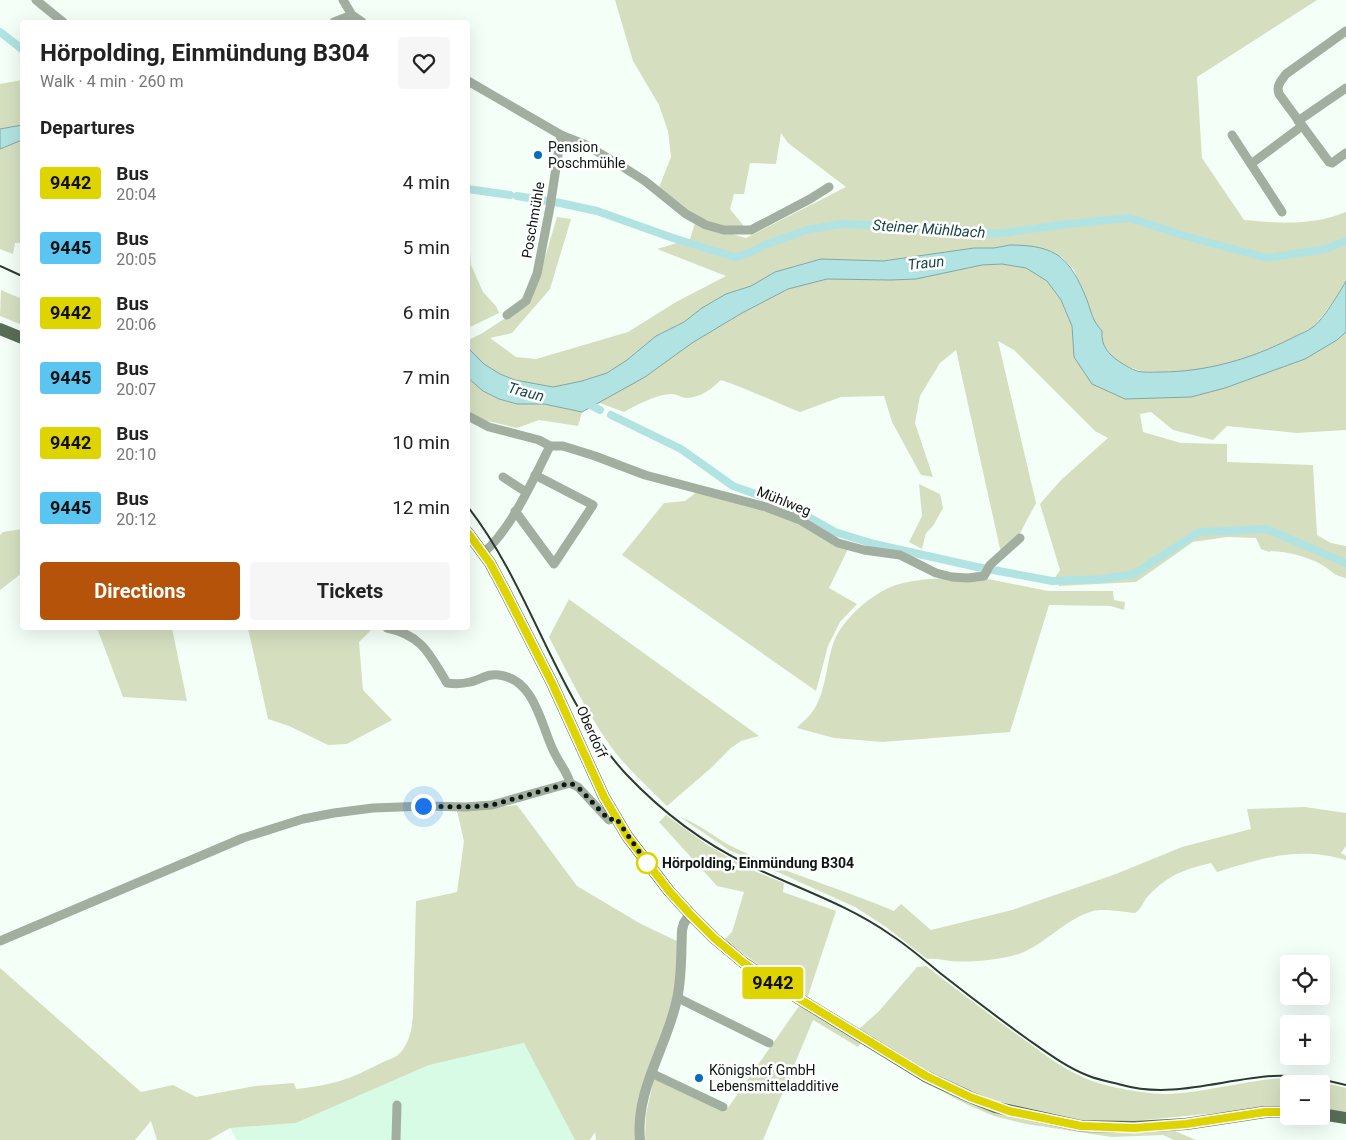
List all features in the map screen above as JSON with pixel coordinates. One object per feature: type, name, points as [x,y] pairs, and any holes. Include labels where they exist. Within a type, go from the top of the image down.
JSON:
[{"type":"main road","points":[[0,329],[20,337]]},
{"type":"main road","name":"Oberdorf","points":[[470,536],[483,553],[506,593],[549,675],[604,797],[616,818],[647,864],[690,914],[714,938],[744,963],[926,1076],[970,1097],[1022,1114],[1081,1126],[1134,1128],[1186,1124],[1265,1112],[1280,1112]]},
{"type":"main road","points":[[1330,1115],[1346,1118]]},
{"type":"street","points":[[36,0],[61,20]]},
{"type":"street","points":[[343,0],[352,15],[359,20]]},
{"type":"street","points":[[339,20],[352,15]]},
{"type":"street","points":[[1346,31],[1286,74],[1279,82],[1278,89],[1279,94],[1329,162],[1332,163],[1346,153]]},
{"type":"street","points":[[470,82],[561,135],[586,145],[623,167],[645,181],[686,214],[706,225],[724,230],[751,230],[829,187]]},
{"type":"street","points":[[1251,164],[1346,88]]},
{"type":"street","name":"Poschmühle","points":[[507,315],[526,301],[538,274],[561,135]]},
{"type":"street","points":[[1232,135],[1282,212]]},
{"type":"street","name":"Mühlweg","points":[[470,417],[489,427],[539,440],[550,446],[563,446],[645,475],[766,507],[800,520],[838,543],[864,550],[900,555],[936,573],[968,578],[984,576],[990,565],[1020,538]]},
{"type":"street","points":[[483,553],[498,537],[515,511],[550,446]]},
{"type":"street","points":[[515,511],[554,564],[593,505],[535,475]]},
{"type":"street","points":[[504,477],[526,492]]},
{"type":"street","points":[[394,630],[410,635],[424,646],[447,683],[469,683],[488,675],[499,675],[508,677],[521,685],[535,705],[554,754],[566,772],[570,783]]},
{"type":"street","points":[[0,941],[243,838],[303,819],[373,808],[492,805],[570,783],[578,787],[609,820],[616,818]]},
{"type":"street","points":[[640,1140],[641,1110],[651,1073],[668,1032],[678,998],[682,930],[690,914]]},
{"type":"street","points":[[678,998],[769,1043]]},
{"type":"street","points":[[651,1073],[723,1107]]},
{"type":"street","points":[[396,1140],[397,1105]]},
{"type":"shaded area","points":[[615,0],[1317,0],[1197,77],[1202,158],[1244,220],[1296,222],[1320,220],[1346,212],[1346,281],[1314,327],[1278,345],[1241,360],[1197,371],[1144,372],[1129,367],[1112,357],[1103,344],[1102,331],[1094,322],[1074,270],[1062,257],[1010,245],[994,248],[974,248],[883,261],[821,259],[775,272],[751,286],[726,294],[702,308],[684,322],[656,336],[627,360],[607,373],[553,387],[515,380],[500,374],[484,364],[470,350],[470,339],[527,304],[543,264],[557,217],[571,219],[550,289],[512,333],[490,338],[516,357],[536,359],[628,332],[676,302],[726,276],[657,249],[690,239],[695,223],[746,238],[846,187],[788,143],[781,133],[776,164],[750,163],[744,194],[734,194],[730,209],[747,230],[707,224],[658,190],[671,157],[668,131],[659,105],[633,61]]},
{"type":"shaded area","points":[[20,80],[20,125],[0,129],[0,84]]},
{"type":"shaded area","points":[[20,141],[20,243],[15,243],[13,254],[0,249],[0,149]]},
{"type":"shaded area","points":[[470,252],[471,265],[483,292],[496,306],[499,313],[470,327]]},
{"type":"shaded area","points":[[1002,264],[1026,268],[1047,281],[1061,300],[1072,326],[1074,357],[1125,399],[1146,398],[1273,369],[1319,351],[1346,332],[1346,430],[1296,433],[1227,426],[1213,440],[1173,430],[1151,412],[1140,414],[1143,432],[1181,443],[1227,444],[1227,462],[1313,465],[1317,535],[1331,543],[1346,546],[1346,578],[1338,576],[1322,565],[1304,557],[1261,549],[1256,538],[1227,537],[1193,542],[1136,582],[1059,586],[1056,576],[1060,570],[1040,504],[1061,480],[1108,438],[1095,431],[1014,350],[998,341],[1036,503],[1018,537],[1001,553],[956,350],[940,363],[920,396],[915,423],[933,477],[921,475],[892,422],[884,396],[841,397],[800,412],[721,380],[697,396],[687,398],[666,394],[647,400],[624,412],[597,402],[645,377],[692,343],[742,313],[788,289],[827,279],[916,279],[982,265]]},
{"type":"shaded area","points":[[1,290],[20,298],[20,324],[0,316]]},
{"type":"shaded area","points":[[470,380],[483,391],[499,399],[517,404],[544,404],[582,412],[578,426],[539,420],[517,428],[483,420],[470,413]]},
{"type":"shaded area","points":[[919,484],[940,494],[943,508],[933,526],[926,533],[922,549],[909,542],[922,516]]},
{"type":"shaded area","points":[[698,491],[775,513],[799,523],[848,549],[829,588],[857,604],[840,622],[828,646],[816,691],[622,555],[664,503],[685,501]]},
{"type":"shaded area","points":[[20,529],[20,575],[0,590],[0,535],[3,532]]},
{"type":"shaded area","points":[[983,578],[1048,591],[1113,591],[1114,600],[1125,602],[1124,610],[1110,606],[1049,605],[1010,732],[883,742],[834,738],[797,728],[817,704],[821,695],[833,644],[850,617],[877,594],[896,585],[927,579]]},
{"type":"shaded area","points":[[569,599],[759,736],[741,741],[731,748],[667,806],[613,750],[569,677],[549,637]]},
{"type":"shaded area","points":[[98,630],[172,630],[187,701],[123,697]]},
{"type":"shaded area","points":[[248,630],[371,630],[359,642],[363,690],[392,720],[347,744],[328,745],[289,726],[268,719]]},
{"type":"shaded area","points":[[517,805],[577,886],[641,924],[679,942],[675,1001],[636,1140],[596,1140],[595,1132],[590,1140],[575,1140],[524,1043],[429,1065],[296,1123],[230,1128],[209,1140],[157,1140],[151,1121],[135,1140],[0,1140],[0,968],[141,1092],[173,1085],[196,1097],[255,1086],[294,1083],[296,1089],[350,1078],[397,1055],[407,1043],[413,1020],[416,901],[457,892],[464,841],[457,811]]},
{"type":"shaded area","points":[[1305,807],[1346,813],[1346,846],[1341,853],[1346,856],[1346,860],[1329,856],[1296,854],[1265,858],[1217,872],[1211,863],[1170,877],[1149,895],[1135,913],[1108,910],[1093,911],[1073,920],[1029,950],[1012,956],[966,962],[927,959],[886,927],[855,907],[729,850],[680,817],[730,845],[776,866],[894,911],[901,904],[931,930],[1012,910],[1116,874],[1182,847],[1251,829],[1247,809]]},
{"type":"shaded area","points":[[666,815],[706,844],[749,869],[784,883],[783,892],[836,911],[807,999],[724,940],[732,932],[744,892],[717,886],[659,822]]},
{"type":"shaded area","points":[[926,966],[1048,1057],[1087,1079],[1128,1090],[1169,1094],[1280,1079],[1280,1107],[1134,1121],[1081,1120],[997,1101],[972,1092],[928,1071],[859,1029],[879,1011],[917,967]]},
{"type":"shaded area","points":[[799,1006],[1007,1113],[1170,1129],[1196,1140],[1174,1140],[1163,1135],[1112,1137],[1026,1124],[994,1116],[926,1083],[862,1042],[858,1047],[813,1020],[763,1140],[645,1140],[646,1114],[654,1079],[725,1112]]},
{"type":"shaded area","points":[[525,1043],[575,1140],[237,1140],[230,1128],[296,1123],[429,1065]]},
{"type":"shaded area","points":[[1330,1085],[1346,1088],[1346,1112],[1330,1109]]},
{"type":"water","points":[[20,125],[20,141],[0,149],[0,129]]},
{"type":"water","name":"Traun","points":[[1010,245],[1026,246],[1051,251],[1060,257],[1068,264],[1081,286],[1094,320],[1102,331],[1106,349],[1116,359],[1137,371],[1194,370],[1228,363],[1261,352],[1317,324],[1331,306],[1346,281],[1346,332],[1337,340],[1305,359],[1225,388],[1191,397],[1125,399],[1092,384],[1074,357],[1072,326],[1061,300],[1047,281],[1026,268],[1002,264],[982,265],[916,279],[827,279],[788,289],[742,313],[692,343],[645,377],[582,412],[544,404],[517,404],[499,399],[483,391],[470,380],[470,350],[484,364],[500,374],[515,380],[553,387],[607,373],[627,360],[656,336],[684,322],[702,308],[726,294],[751,286],[775,272],[821,259],[883,261],[974,248],[994,248]]},
{"type":"waterway","name":"Steiner Mühlbach","points":[[0,32],[20,47]]},
{"type":"waterway","name":"Steiner Mühlbach","points":[[470,189],[510,195]]},
{"type":"waterway","name":"Steiner Mühlbach","points":[[517,196],[597,211],[734,257],[747,254],[767,244],[807,230],[840,224],[909,226],[958,234],[1004,233],[1130,218],[1192,238],[1267,258],[1326,249],[1346,241]]},
{"type":"waterway","points":[[584,402],[600,410]]},
{"type":"waterway","points":[[611,415],[681,449],[733,486],[789,506],[835,532],[874,544],[977,567],[1052,581],[1102,579],[1134,574],[1199,532],[1267,529],[1346,563]]},
{"type":"railway","points":[[0,266],[20,275]]},
{"type":"railway","points":[[470,510],[510,572],[562,677],[580,711],[601,744],[639,788],[683,825],[715,847],[749,865],[839,905],[874,924],[904,944],[1026,1038],[1064,1064],[1089,1076],[1141,1089],[1160,1090],[1198,1087],[1273,1076],[1310,1078],[1346,1085]]},
{"type":"bus line","name":"9442","points":[[470,536],[490,563],[506,593],[552,683],[604,797],[627,836],[647,864],[690,914],[714,938],[744,963],[926,1076],[970,1097],[1009,1111],[1081,1126],[1134,1128],[1186,1124],[1265,1112],[1280,1112]]},
{"type":"place","name":"Pension Poschmühle","points":[[538,155]]},
{"type":"place","name":"Hörpolding, Einmündung B304","points":[[647,863]]},
{"type":"place","name":"Königshof GmbH Lebensmitteladditive","points":[[699,1078]]},
{"type":"route","points":[[423,806],[466,807],[492,805],[560,784],[570,783],[578,787],[609,820],[611,821],[616,818],[647,863]]}]
